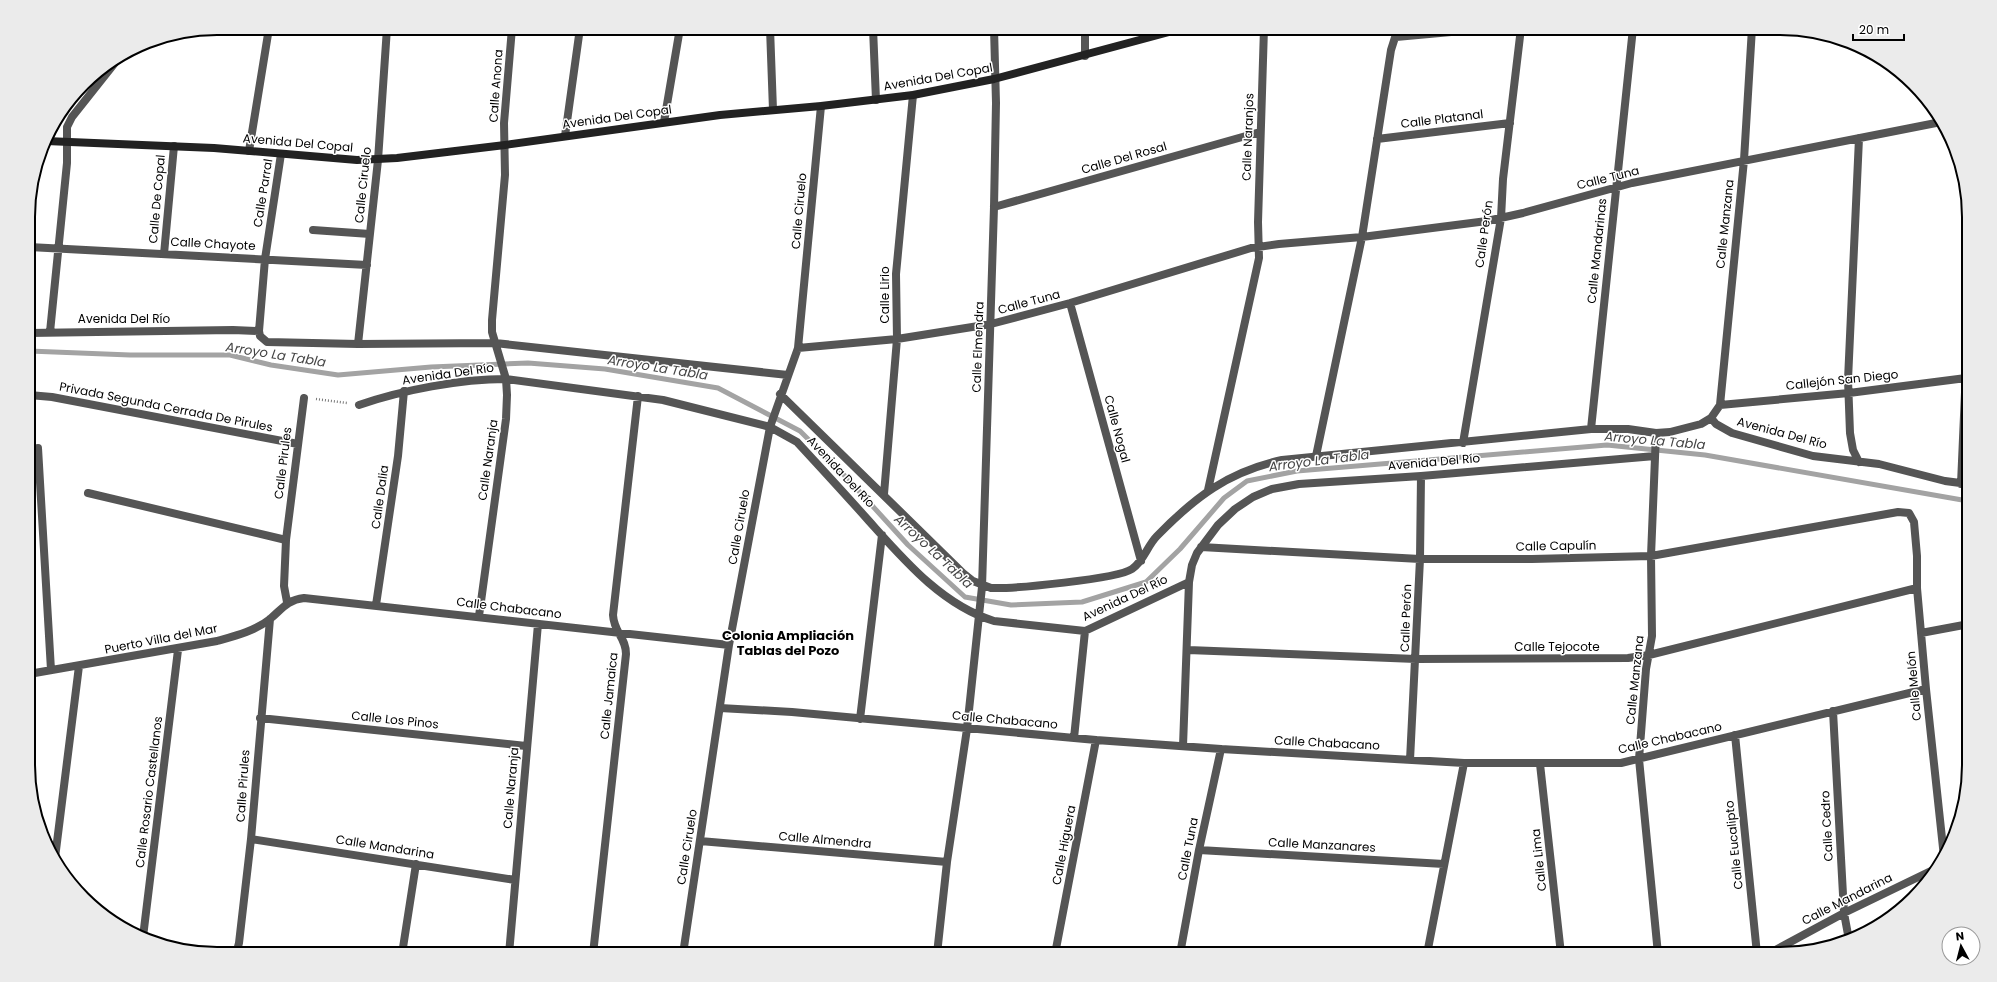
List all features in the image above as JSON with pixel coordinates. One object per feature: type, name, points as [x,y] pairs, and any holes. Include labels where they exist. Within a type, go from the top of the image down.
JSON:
[{"type":"street","name":"Calle Parral","points":[[249,151],[269,35]]},
{"type":"street","name":"Calle Ciruelo","points":[[358,344],[378,160],[387,35]]},
{"type":"street","name":"Calle Anona","points":[[505,145],[504,123],[511,35]]},
{"type":"street","points":[[565,136],[579,35]]},
{"type":"street","points":[[664,122],[679,35]]},
{"type":"street","points":[[770,35],[773,110]]},
{"type":"street","points":[[873,35],[876,100]]},
{"type":"street","points":[[994,35],[994,79]]},
{"type":"street","points":[[1085,35],[1085,56]]},
{"type":"street","name":"Avenida Del Copal","points":[[52,141],[174,146],[378,160],[505,145],[664,122],[913,95],[994,79],[1085,56],[1155,35]]},
{"type":"street","name":"Calle Naranjos","points":[[1259,247],[1260,132],[1264,35]]},
{"type":"street","points":[[1316,456],[1362,237],[1392,50],[1396,37],[1418,35]]},
{"type":"street","name":"Calle Perón","points":[[1463,443],[1501,218],[1502,179],[1520,35]]},
{"type":"street","name":"Calle Mandarinas","points":[[1591,429],[1632,35]]},
{"type":"street","name":"Calle Manzana","points":[[1711,418],[1720,405],[1744,160],[1752,35]]},
{"type":"street","points":[[50,332],[67,163],[67,127],[72,117],[108,72]]},
{"type":"street","name":"Calle Elmendra","points":[[979,613],[982,586],[991,324],[996,103],[994,79]]},
{"type":"street","name":"Calle Lirio","points":[[884,494],[897,339],[896,274],[913,95]]},
{"type":"street","name":"Calle Ciruelo","points":[[684,947],[729,645],[770,424],[798,348],[821,106]]},
{"type":"street","name":"Calle Platanal","points":[[1377,139],[1510,122]]},
{"type":"street","name":"Calle Tuna","points":[[798,348],[897,339],[991,324],[1070,303],[1259,247],[1362,237],[1501,218],[1616,187],[1744,160],[1936,123]]},
{"type":"street","name":"Calle Del Rosal","points":[[994,207],[1260,132]]},
{"type":"street","points":[[1859,138],[1849,392],[1853,450],[1859,462]]},
{"type":"street","points":[[505,145],[505,175],[492,320],[495,343],[506,378]]},
{"type":"street","name":"Calle De Copal","points":[[164,254],[174,146]]},
{"type":"street","name":"Calle Parral","points":[[259,331],[265,259],[281,154]]},
{"type":"street","points":[[313,230],[370,234]]},
{"type":"street","name":"Calle Chayote","points":[[35,247],[367,265]]},
{"type":"street","points":[[1208,490],[1258,268],[1259,247]]},
{"type":"street","name":"Calle Nogal","points":[[1070,303],[1141,561]]},
{"type":"street","name":"Avenida Del Río","points":[[35,333],[259,331],[260,336],[267,342],[358,344],[495,343],[788,375]]},
{"type":"street","name":"Avenida Del Río","points":[[359,404],[404,391],[506,378],[663,400],[770,424],[797,442],[925,581],[994,621],[1085,631],[1189,582],[1192,565],[1201,547],[1218,525],[1235,509],[1253,497],[1272,489],[1299,484],[1421,476],[1656,454]]},
{"type":"street","name":"Calle Naranja","points":[[479,616],[506,419],[506,378]]},
{"type":"street","name":"Callejón San Diego","points":[[1720,405],[1962,378]]},
{"type":"street","name":"Calle Dalia","points":[[376,605],[398,456],[404,391]]},
{"type":"street","name":"Avenida Del Río","points":[[780,394],[884,494],[963,573],[982,586],[1001,588],[1111,576],[1132,569],[1141,561],[1156,537],[1208,490],[1236,474],[1262,464],[1316,456],[1463,443],[1591,429],[1628,429],[1656,435],[1682,430],[1701,424],[1711,418],[1716,424],[1732,433],[1813,456],[1879,464],[1962,483]]},
{"type":"street","name":"Privada Segunda Cerrada De Pirules","points":[[35,396],[52,397],[298,444]]},
{"type":"street","name":"Calle Jamaica","points":[[594,947],[626,654],[625,643],[613,624],[613,615],[638,396]]},
{"type":"street","name":"Calle Pirules","points":[[287,602],[284,586],[286,540],[304,398]]},
{"type":"street","name":"Calle Manzana","points":[[1656,435],[1651,556],[1652,636],[1646,669],[1639,759],[1657,947]]},
{"type":"street","points":[[38,448],[51,670]]},
{"type":"street","name":"Calle Perón","points":[[1410,760],[1420,559],[1421,476]]},
{"type":"street","points":[[88,493],[286,540]]},
{"type":"street","name":"Calle Capulín","points":[[1201,547],[1420,559],[1532,559],[1651,556],[1898,512],[1909,513]]},
{"type":"street","name":"Calle Melón","points":[[1909,513],[1914,522],[1921,633],[1943,846]]},
{"type":"street","points":[[860,719],[882,535]]},
{"type":"street","points":[[1183,746],[1188,650],[1189,582]]},
{"type":"street","name":"Calle Tejocote","points":[[1188,650],[1416,659],[1604,660],[1649,655],[1917,588]]},
{"type":"street","name":"Calle Chabacano","points":[[287,602],[304,598],[376,605],[729,645]]},
{"type":"street","name":"Puerto Villa del Mar","points":[[35,673],[178,650],[237,636],[270,619],[287,602]]},
{"type":"street","points":[[937,947],[967,729],[979,613]]},
{"type":"street","name":"Calle Pirules","points":[[238,947],[251,839],[260,718],[270,619]]},
{"type":"street","name":"Calle Naranja","points":[[510,947],[526,746],[538,624]]},
{"type":"street","points":[[1921,633],[1962,625]]},
{"type":"street","points":[[1074,738],[1085,631]]},
{"type":"street","name":"Calle Rosario Castellanos","points":[[144,931],[178,650]]},
{"type":"street","points":[[56,850],[80,666]]},
{"type":"street","name":"Calle Chabacano","points":[[720,708],[792,712],[967,729],[1222,749],[1464,763],[1621,763],[1926,689]]},
{"type":"street","name":"Calle Cedro","points":[[1833,711],[1844,913],[1848,933]]},
{"type":"street","name":"Calle Los Pinos","points":[[260,718],[526,746]]},
{"type":"street","name":"Calle Eucalipto","points":[[1735,735],[1756,947]]},
{"type":"street","name":"Calle Higuera","points":[[1056,947],[1096,740]]},
{"type":"street","name":"Calle Tuna","points":[[1182,947],[1199,850],[1222,749]]},
{"type":"street","points":[[1428,947],[1464,763]]},
{"type":"street","name":"Calle Lima","points":[[1540,764],[1560,947]]},
{"type":"street","name":"Calle Mandarina","points":[[251,839],[515,880]]},
{"type":"street","name":"Calle Almendra","points":[[700,841],[948,862]]},
{"type":"street","name":"Calle Manzanares","points":[[1199,850],[1444,864]]},
{"type":"street","points":[[403,947],[416,864]]},
{"type":"street","name":"Calle Mandarina","points":[[1781,947],[1844,913],[1926,873]]},
{"type":"path","points":[[304,398],[359,404]]},
{"type":"waterway","name":"Arroyo La Tabla","points":[[35,351],[130,355],[230,355],[271,365],[338,375],[431,367],[528,363],[605,369],[718,388],[800,431],[847,478],[908,545],[965,597],[1011,605],[1082,602],[1146,582],[1180,549],[1224,498],[1247,481],[1297,471],[1607,445],[1705,455],[1962,500]]},
{"type":"district","name":"Colonia Ampliación Tablas del Pozo","points":[[788,642]]}]
